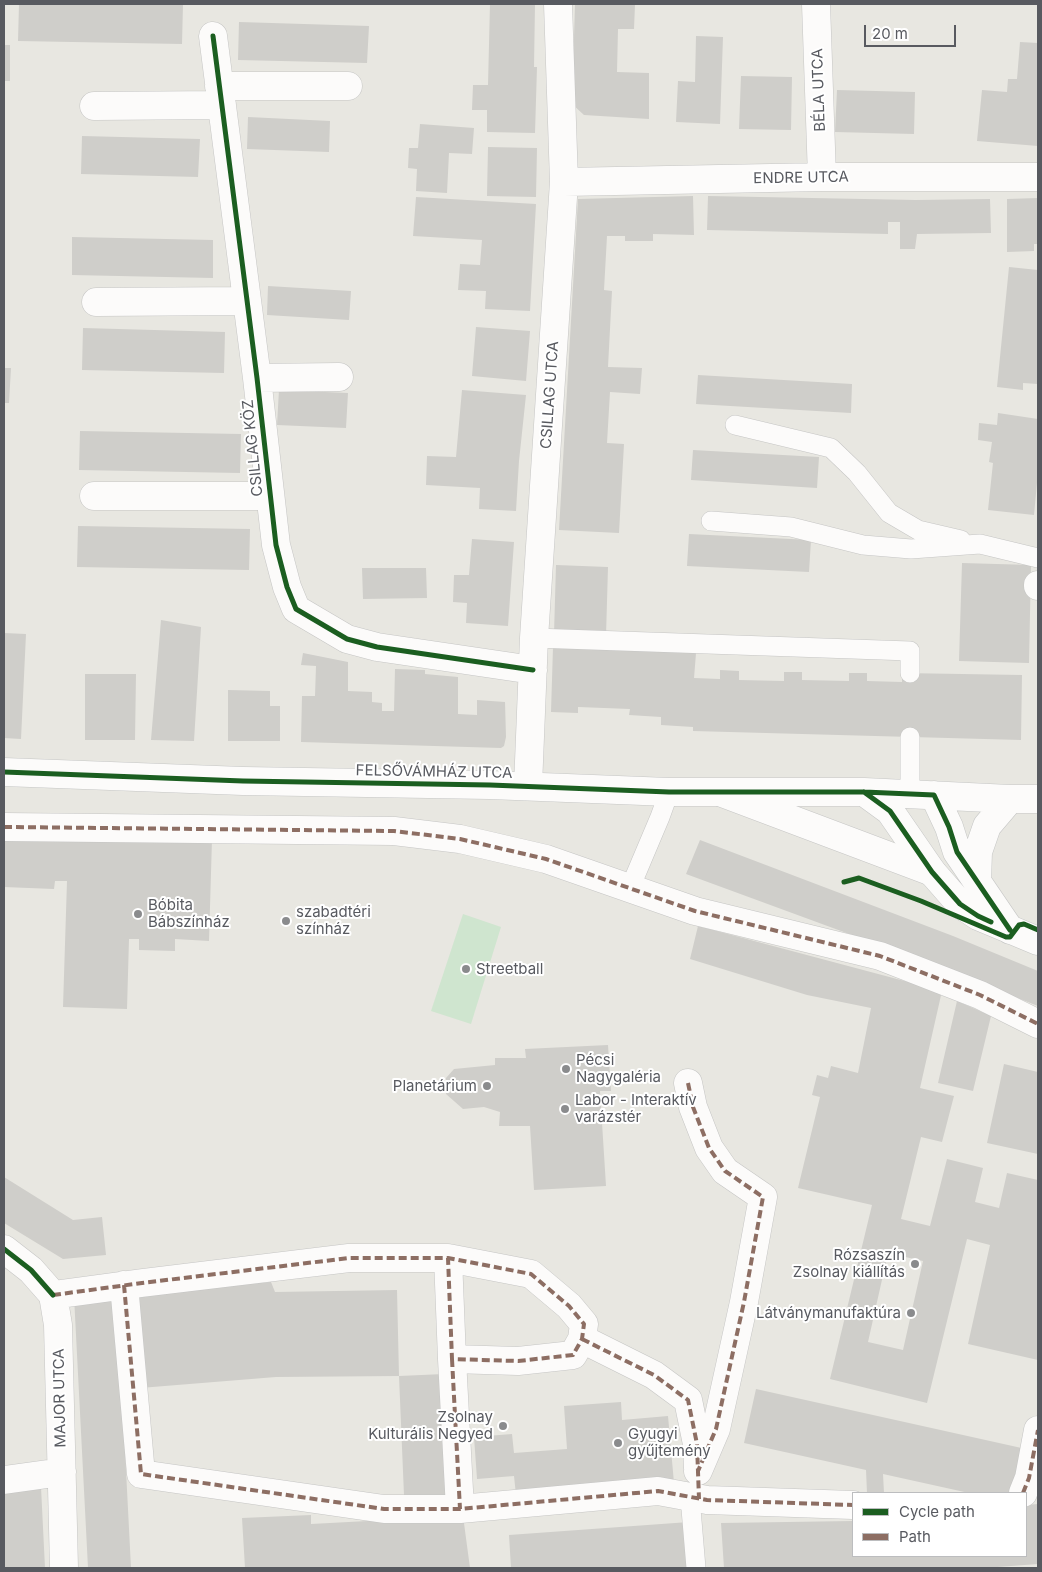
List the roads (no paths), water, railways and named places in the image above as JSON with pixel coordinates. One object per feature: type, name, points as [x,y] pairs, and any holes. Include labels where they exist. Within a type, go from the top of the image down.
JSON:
[{"type":"street","name":"CSILLAG UTCA","points":[[528,786],[534,638],[564,182],[558,4]]},
{"type":"street","name":"BÉLA UTCA","points":[[816,4],[822,177]]},
{"type":"street","name":"CSILLAG KÖZ","points":[[213,36],[257,378],[276,545],[296,609],[347,640],[377,647],[533,670]]},
{"type":"street","points":[[94,106],[348,86]]},
{"type":"street","name":"ENDRE UTCA","points":[[564,182],[822,177],[1038,177]]},
{"type":"street","points":[[96,302],[247,300]]},
{"type":"street","points":[[257,378],[339,377]]},
{"type":"street","points":[[94,496],[270,496]]},
{"type":"street","name":"FELSŐVÁMHÁZ UTCA","points":[[4,772],[243,782],[528,786],[669,792],[864,792],[1038,799]]},
{"type":"street","points":[[718,792],[932,872]]},
{"type":"street","points":[[864,792],[890,811],[932,872],[960,904],[978,916],[1038,941]]},
{"type":"street","points":[[922,795],[949,827],[957,852],[1010,930]]},
{"type":"street","points":[[977,881],[978,852],[987,826],[1010,799]]},
{"type":"street","points":[[4,827],[394,831],[460,838],[546,859],[695,911],[880,956],[980,995],[1038,1024]]},
{"type":"street","points":[[688,1083],[693,1107],[709,1148],[725,1171],[763,1197],[744,1302],[716,1429],[698,1471]]},
{"type":"street","points":[[4,1249],[31,1270],[53,1295],[349,1258],[448,1258],[531,1274],[569,1306],[584,1324],[582,1339],[573,1355],[518,1362],[452,1359]]},
{"type":"street","points":[[448,1258],[460,1508]]},
{"type":"street","points":[[124,1285],[141,1474],[384,1509],[460,1508],[658,1491],[707,1500],[852,1505]]},
{"type":"street","name":"MAJOR UTCA","points":[[53,1295],[58,1325],[64,1568]]},
{"type":"street","points":[[582,1339],[654,1375],[688,1400],[697,1444],[698,1471],[694,1498]]},
{"type":"street","points":[[1022,1492],[1028,1478],[1038,1430]]},
{"type":"street","points":[[4,1480],[62,1472]]},
{"type":"lane","points":[[735,425],[831,448],[857,473],[889,513],[918,530],[1038,558]]},
{"type":"lane","points":[[711,522],[791,527],[864,545],[911,550],[980,544]]},
{"type":"lane","points":[[534,638],[910,651],[910,673]]},
{"type":"lane","points":[[910,737],[922,795]]},
{"type":"lane","points":[[630,888],[669,792]]},
{"type":"lane","points":[[694,1498],[696,1568]]},
{"type":"place","name":"Bóbita Bábszínház","points":[[138,914]]},
{"type":"place","name":"szabadtéri színház","points":[[286,921]]},
{"type":"place","name":"Streetball","points":[[466,969]]},
{"type":"place","name":"Pécsi Nagygaléria","points":[[566,1069]]},
{"type":"place","name":"Planetárium","points":[[487,1086]]},
{"type":"place","name":"Labor - Interaktív varázstér","points":[[565,1109]]},
{"type":"place","name":"Rózsaszín Zsolnay kiállítás","points":[[915,1264]]},
{"type":"place","name":"Látványmanufaktúra","points":[[911,1313]]},
{"type":"place","name":"Zsolnay Kulturális Negyed","points":[[503,1426]]},
{"type":"place","name":"Gyugyi gyűjtemény","points":[[618,1443]]}]
